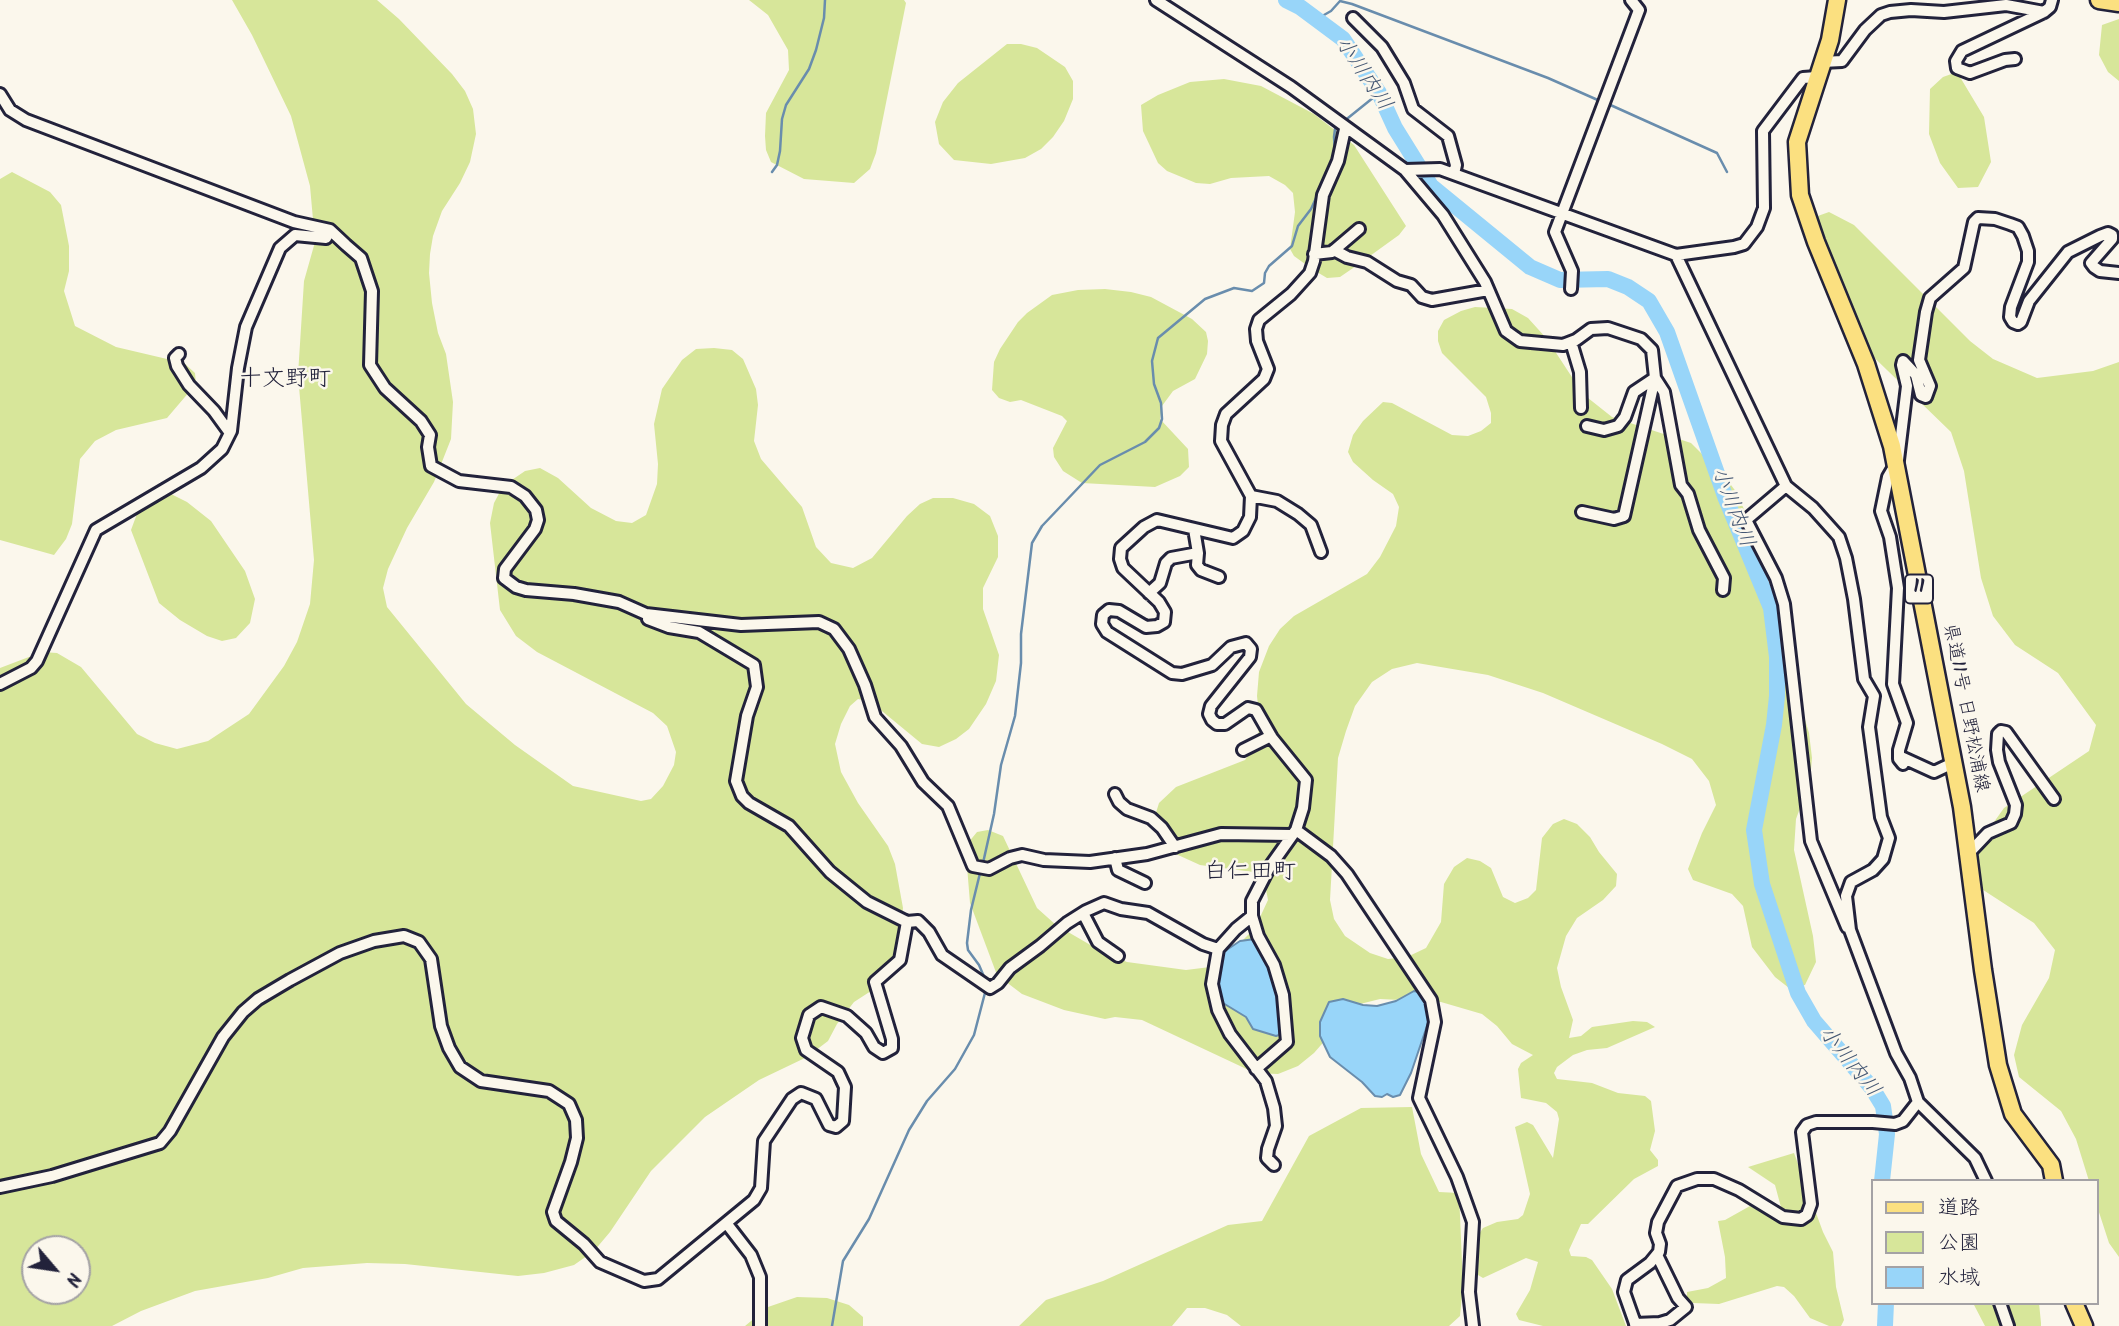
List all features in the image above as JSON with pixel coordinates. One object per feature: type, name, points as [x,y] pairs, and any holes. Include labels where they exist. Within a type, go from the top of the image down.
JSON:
[{"type":"main road","name":"県道11号 日野松浦線","points":[[1837,0],[1830,40],[1797,142],[1800,195],[1816,242],[1866,364],[1892,446],[1954,763],[1998,1065],[2013,1114],[2051,1165],[2054,1179]]},
{"type":"main road","points":[[2099,0],[2119,3]]},
{"type":"main road","points":[[2075,1305],[2084,1326]]},
{"type":"street","points":[[1156,0],[1290,87],[1405,170],[1443,215],[1488,290],[1506,331],[1520,341],[1563,345],[1591,329],[1608,328],[1641,339],[1651,350],[1655,378],[1624,516],[1614,519],[1582,512]]},
{"type":"street","points":[[1571,289],[1572,271],[1555,232],[1639,10],[1631,0]]},
{"type":"street","points":[[2015,59],[1970,73],[1957,68],[1956,61],[1962,51],[2045,12],[2052,0]]},
{"type":"street","points":[[1405,170],[1440,169],[1676,255],[1744,244],[1757,227],[1764,208],[1763,131],[1804,78],[1842,61],[1865,30],[1881,15],[1911,10],[1944,12],[2006,5],[2045,12]]},
{"type":"street","points":[[1353,18],[1382,47],[1404,83],[1413,109],[1448,136],[1456,165],[1454,174]]},
{"type":"street","points":[[0,94],[10,110],[26,120],[294,222],[330,230],[361,258],[372,291],[370,365],[385,388],[421,421],[430,435],[428,447],[431,466],[459,481],[511,487],[525,496],[536,510],[538,520],[535,529],[505,569],[505,578],[516,587],[619,602],[646,614],[683,619],[741,625],[819,622],[834,629],[849,649],[875,717],[901,746],[923,782],[948,806],[973,866],[989,869],[1022,855],[1044,860],[1090,862],[1175,847],[1222,834],[1294,833],[1331,856],[1347,874],[1432,1000],[1435,1022],[1419,1098],[1457,1177],[1473,1222],[1469,1292],[1474,1326]]},
{"type":"street","points":[[0,114],[19,122],[26,120]]},
{"type":"street","points":[[1256,1069],[1287,1042],[1283,995],[1274,965],[1258,936],[1252,916],[1252,901],[1257,888],[1294,833],[1303,808],[1306,780],[1271,736],[1256,710],[1248,708],[1225,724],[1217,724],[1209,714],[1211,706],[1250,657],[1251,649],[1246,643],[1231,647],[1212,665],[1182,674],[1172,673],[1107,632],[1102,624],[1103,615],[1109,610],[1119,611],[1146,627],[1164,622],[1165,612],[1159,602],[1123,568],[1121,548],[1130,538],[1157,520],[1233,538],[1243,531],[1250,517],[1251,496],[1221,441],[1222,425],[1226,414],[1264,379],[1268,369],[1256,341],[1259,320],[1299,286],[1310,272],[1323,195],[1338,161],[1341,126]]},
{"type":"street","points":[[1954,763],[1934,772],[1901,760],[1908,723],[1893,684],[1898,588],[1890,537],[1881,511],[1888,477],[1895,465],[1907,386],[1903,361],[1909,364],[1916,375],[1922,395],[1926,397],[1930,386],[1919,359],[1930,298],[1964,268],[1973,222],[1979,218],[2018,227],[2028,251],[2028,262],[2011,307],[2012,322],[2021,322],[2029,301],[2068,252],[2108,233],[2112,235],[2112,239],[2091,263],[2100,271],[2119,273]]},
{"type":"street","points":[[1314,254],[1334,250],[1359,229]]},
{"type":"street","points":[[0,684],[31,668],[37,661],[96,530],[201,468],[222,449],[230,433],[234,415],[238,368],[246,327],[281,247],[295,236],[326,238],[330,230]]},
{"type":"street","points":[[1334,250],[1347,257],[1367,262],[1397,281],[1411,285],[1422,297],[1432,300],[1488,290]]},
{"type":"street","points":[[1676,255],[1786,486],[1813,508],[1839,537],[1854,598],[1864,679],[1874,696],[1870,727],[1881,817],[1888,838],[1884,859],[1873,870],[1851,882],[1846,896],[1850,930],[1896,1053],[1910,1078],[1918,1102],[1975,1158],[1985,1179]]},
{"type":"street","points":[[1571,342],[1580,372],[1581,408]]},
{"type":"street","points":[[179,354],[175,358],[177,366],[189,385],[214,411],[230,433]]},
{"type":"street","points":[[1587,426],[1604,430],[1618,426],[1625,417],[1634,392],[1655,378]]},
{"type":"street","points":[[1655,378],[1664,392],[1681,485],[1688,494],[1699,530],[1724,578],[1723,590]]},
{"type":"street","points":[[1786,486],[1746,520],[1776,578],[1784,604],[1811,841],[1843,923],[1850,930]]},
{"type":"street","points":[[1251,496],[1277,502],[1298,514],[1311,525],[1321,552]]},
{"type":"street","points":[[1194,529],[1197,565],[1200,570],[1219,577]]},
{"type":"street","points":[[1149,593],[1160,583],[1166,563],[1171,558],[1198,553]]},
{"type":"street","points":[[619,602],[630,613],[669,627],[699,632],[754,665],[757,687],[747,716],[736,782],[742,796],[749,803],[789,826],[830,872],[867,902],[907,922],[918,921],[929,932],[942,955],[990,988],[998,983],[1010,968],[1083,913],[1104,903],[1148,913],[1203,944],[1218,949]]},
{"type":"street","points":[[1968,854],[1989,833],[2011,823],[2015,814],[2016,805],[1999,762],[1998,734],[2001,731],[2006,732],[2054,799]]},
{"type":"street","points":[[1244,750],[1271,736]]},
{"type":"street","points":[[1115,794],[1127,809],[1156,823],[1175,847]]},
{"type":"street","points":[[1115,858],[1118,870],[1145,883]]},
{"type":"street","points":[[1083,913],[1098,942],[1118,956]]},
{"type":"street","points":[[1252,916],[1218,949],[1212,984],[1218,1010],[1230,1034],[1266,1081],[1276,1126],[1268,1149],[1268,1158],[1274,1166]]},
{"type":"street","points":[[0,1187],[52,1176],[160,1143],[223,1037],[243,1012],[258,999],[340,953],[374,941],[404,936],[419,942],[431,959],[440,1026],[460,1067],[481,1081],[549,1091],[569,1104],[576,1120],[577,1139],[553,1212],[556,1221],[584,1244],[600,1262],[644,1281],[658,1279],[754,1200],[761,1188],[764,1141],[792,1100],[801,1093],[816,1098],[829,1125],[836,1127],[843,1121],[845,1087],[838,1072],[806,1050],[802,1038],[809,1016],[821,1007],[846,1016],[866,1033],[874,1047],[883,1053],[892,1048],[892,1039],[875,982],[900,960],[907,922]]},
{"type":"street","points":[[1657,1255],[1678,1298],[1686,1307],[1670,1320],[1635,1325],[1624,1292],[1627,1280],[1657,1255],[1660,1244],[1656,1233],[1658,1222],[1677,1186],[1698,1179],[1714,1180],[1739,1190],[1783,1217],[1801,1219],[1811,1205],[1801,1132],[1807,1125],[1816,1122],[1895,1124],[1903,1121],[1918,1102]]},
{"type":"street","points":[[727,1224],[751,1255],[761,1277],[760,1326]]},
{"type":"street","points":[[2001,1305],[2008,1326]]},
{"type":"green space","points":[[232,0],[377,0],[452,74],[465,91],[473,109],[476,134],[470,162],[442,211],[430,254],[432,303],[438,333],[446,354],[453,402],[451,439],[434,482],[407,528],[388,569],[383,588],[387,607],[466,704],[515,745],[573,786],[641,801],[651,799],[663,786],[674,765],[676,752],[667,726],[653,713],[537,652],[516,636],[500,610],[490,523],[494,503],[503,486],[525,471],[540,468],[558,478],[591,508],[616,521],[632,523],[646,515],[657,484],[654,424],[662,389],[682,360],[696,349],[732,350],[743,359],[756,389],[758,405],[754,441],[761,459],[802,507],[816,547],[831,563],[853,568],[872,558],[907,516],[920,504],[933,498],[953,498],[974,504],[990,516],[998,536],[998,557],[983,588],[983,609],[999,655],[996,681],[986,704],[969,729],[939,747],[922,744],[871,702],[858,699],[850,706],[835,744],[841,772],[858,803],[888,846],[895,864],[903,908],[896,955],[888,971],[871,991],[854,1002],[828,1041],[807,1057],[759,1080],[705,1117],[651,1171],[594,1251],[574,1265],[518,1276],[405,1264],[367,1263],[303,1268],[268,1278],[195,1291],[141,1311],[112,1326],[0,1326],[0,668],[42,652],[57,653],[81,667],[137,734],[155,743],[177,749],[208,741],[249,714],[284,666],[297,642],[310,604],[314,560],[298,375],[304,281],[315,242],[310,186],[291,116]]},
{"type":"green space","points":[[749,0],[904,0],[906,3],[876,153],[870,169],[854,183],[804,179],[771,162],[766,150],[766,113],[789,70],[788,50],[768,15]]},
{"type":"green space","points":[[2119,19],[2119,81],[2108,72],[2099,55],[2102,25]]},
{"type":"green space","points":[[1007,44],[1037,48],[1065,67],[1073,81],[1073,99],[1064,121],[1041,149],[1025,158],[991,164],[954,160],[939,144],[935,122],[943,102],[958,83]]},
{"type":"green space","points":[[1957,72],[1984,117],[1991,162],[1978,187],[1958,188],[1940,163],[1929,134],[1930,89],[1943,77]]},
{"type":"green space","points":[[1224,79],[1261,86],[1314,114],[1354,145],[1406,226],[1399,235],[1340,277],[1327,278],[1294,256],[1290,249],[1295,212],[1293,193],[1285,185],[1269,176],[1231,178],[1210,184],[1196,183],[1167,171],[1158,163],[1143,131],[1141,105],[1190,82]]},
{"type":"green space","points":[[12,172],[50,192],[61,205],[69,246],[69,271],[64,291],[75,326],[116,347],[184,363],[195,373],[196,384],[167,418],[116,430],[95,441],[80,459],[72,524],[66,539],[54,555],[0,540],[0,179]]},
{"type":"green space","points":[[1829,212],[1854,225],[1970,341],[1993,359],[2037,378],[2093,371],[2119,362],[2119,1257],[2109,1243],[2098,1209],[2098,1179],[2088,1179],[2076,1139],[2061,1111],[2019,1077],[2014,1055],[2022,1025],[2049,978],[2055,950],[2034,923],[1974,884],[1974,850],[2004,808],[2089,751],[2096,725],[2058,673],[2015,645],[1993,616],[1981,578],[1964,471],[1951,432],[1855,339],[1815,217]]},
{"type":"green space","points":[[1105,289],[1151,297],[1192,319],[1206,332],[1207,354],[1195,379],[1173,391],[1162,406],[1160,419],[1188,449],[1189,467],[1180,476],[1155,487],[1082,483],[1063,471],[1054,457],[1053,448],[1067,421],[1062,416],[1021,400],[1010,402],[999,398],[992,390],[994,362],[1018,322],[1027,313],[1052,295]]},
{"type":"green space","points":[[1475,307],[1512,309],[1528,318],[1547,339],[1583,394],[1612,417],[1691,443],[1725,477],[1737,493],[1758,542],[1769,587],[1767,626],[1773,657],[1803,713],[1809,733],[1812,758],[1810,781],[1796,819],[1794,850],[1816,962],[1805,985],[1789,988],[1775,977],[1752,947],[1743,906],[1732,894],[1693,880],[1688,869],[1716,805],[1709,781],[1692,759],[1543,693],[1488,675],[1417,663],[1392,669],[1372,682],[1355,706],[1346,731],[1338,758],[1330,900],[1334,919],[1345,936],[1370,953],[1388,959],[1407,957],[1426,948],[1441,922],[1444,884],[1454,867],[1467,858],[1480,861],[1491,868],[1503,897],[1515,903],[1528,898],[1536,890],[1542,838],[1553,824],[1564,819],[1577,824],[1590,837],[1617,874],[1616,886],[1603,900],[1577,918],[1566,936],[1557,968],[1573,1020],[1569,1038],[1581,1036],[1592,1027],[1633,1021],[1647,1022],[1655,1027],[1607,1048],[1573,1055],[1557,1067],[1554,1073],[1557,1079],[1592,1083],[1618,1093],[1645,1096],[1651,1101],[1655,1131],[1650,1150],[1658,1160],[1658,1166],[1634,1179],[1588,1224],[1581,1224],[1569,1250],[1571,1256],[1592,1260],[1612,1289],[1626,1326],[1543,1326],[1519,1320],[1516,1314],[1530,1290],[1538,1262],[1526,1258],[1483,1278],[1478,1275],[1479,1234],[1483,1228],[1497,1222],[1518,1219],[1523,1215],[1530,1194],[1515,1127],[1527,1122],[1533,1125],[1553,1158],[1559,1119],[1557,1112],[1546,1103],[1521,1098],[1518,1069],[1521,1063],[1533,1055],[1512,1044],[1497,1026],[1482,1014],[1441,1002],[1380,999],[1356,1005],[1314,1053],[1298,1066],[1278,1074],[1255,1073],[1142,1020],[1115,1017],[1105,1019],[1064,1010],[1022,994],[997,975],[970,903],[968,843],[977,832],[988,830],[1003,836],[1037,908],[1056,925],[1099,950],[1127,962],[1186,970],[1210,967],[1255,928],[1268,900],[1265,884],[1253,872],[1200,865],[1167,850],[1156,831],[1154,819],[1159,803],[1176,787],[1245,760],[1256,745],[1260,724],[1257,696],[1259,672],[1269,646],[1280,629],[1294,616],[1367,574],[1380,557],[1396,526],[1399,507],[1393,494],[1353,462],[1348,452],[1353,435],[1363,421],[1383,402],[1392,403],[1452,435],[1468,436],[1491,423],[1486,397],[1442,353],[1438,341],[1438,331],[1444,320]]},
{"type":"green space","points":[[169,493],[187,502],[211,521],[245,571],[255,599],[250,623],[236,638],[222,641],[207,636],[180,620],[159,603],[131,530],[141,503]]},
{"type":"green space","points":[[1412,1107],[1421,1154],[1439,1192],[1459,1193],[1463,1285],[1460,1316],[1449,1326],[1241,1326],[1227,1315],[1205,1308],[1187,1308],[1172,1326],[1019,1326],[1046,1300],[1103,1281],[1228,1225],[1262,1221],[1309,1136],[1361,1108]]},
{"type":"green space","points":[[1794,1153],[1833,1252],[1836,1287],[1844,1320],[1841,1326],[1829,1326],[1810,1318],[1784,1287],[1777,1286],[1719,1304],[1693,1303],[1687,1299],[1687,1292],[1708,1288],[1726,1278],[1718,1221],[1750,1206],[1774,1219],[1782,1211],[1775,1185],[1748,1167]]},
{"type":"green space","points":[[797,1297],[827,1298],[849,1305],[863,1317],[863,1326],[745,1326],[768,1307]]},
{"type":"green space","points":[[1974,1305],[2039,1305],[2041,1326],[1985,1326]]},
{"type":"water","points":[[1255,939],[1265,954],[1279,990],[1279,1035],[1276,1036],[1253,1029],[1246,1017],[1218,1000],[1215,970],[1225,951],[1240,941]]},
{"type":"water","points":[[1414,991],[1423,993],[1428,1002],[1429,1020],[1411,1073],[1400,1095],[1375,1096],[1330,1057],[1320,1036],[1320,1022],[1329,1002],[1343,999],[1377,1006],[1396,1001]]},
{"type":"waterway","points":[[772,172],[777,165],[780,151],[782,119],[786,105],[809,69],[824,18],[825,0]]},
{"type":"waterway","name":"小川内川","points":[[1286,0],[1300,7],[1343,39],[1379,93],[1395,128],[1431,186],[1530,267],[1560,280],[1608,279],[1628,287],[1649,301],[1667,332],[1726,499],[1771,608],[1777,657],[1777,696],[1754,830],[1762,884],[1798,993],[1814,1021],[1872,1088],[1883,1106],[1887,1134],[1882,1179]]},
{"type":"waterway","points":[[1317,19],[1331,11],[1340,1],[1352,4],[1548,78],[1600,101]]},
{"type":"waterway","points":[[1343,122],[1379,93]]},
{"type":"waterway","points":[[1606,103],[1717,153],[1727,172]]},
{"type":"waterway","points":[[1335,153],[1334,137],[1338,126]]},
{"type":"waterway","points":[[983,863],[1001,765],[1015,716],[1032,543],[1042,526],[1100,465],[1145,442],[1159,428],[1162,419],[1161,403],[1154,384],[1152,361],[1158,338],[1205,299],[1234,288],[1252,291],[1264,283],[1269,266],[1292,246],[1298,226],[1311,209],[1328,172]]},
{"type":"waterway","points":[[981,869],[971,910],[967,943],[968,950],[985,979]]},
{"type":"waterway","points":[[832,1326],[843,1261],[869,1219],[909,1130],[927,1101],[955,1069],[974,1035],[986,989]]},
{"type":"waterway","name":"小川内川","points":[[1885,1326],[1886,1305]]},
{"type":"district","name":"十文野町","points":[[285,381]]},
{"type":"district","name":"白仁田町","points":[[1250,874]]}]
